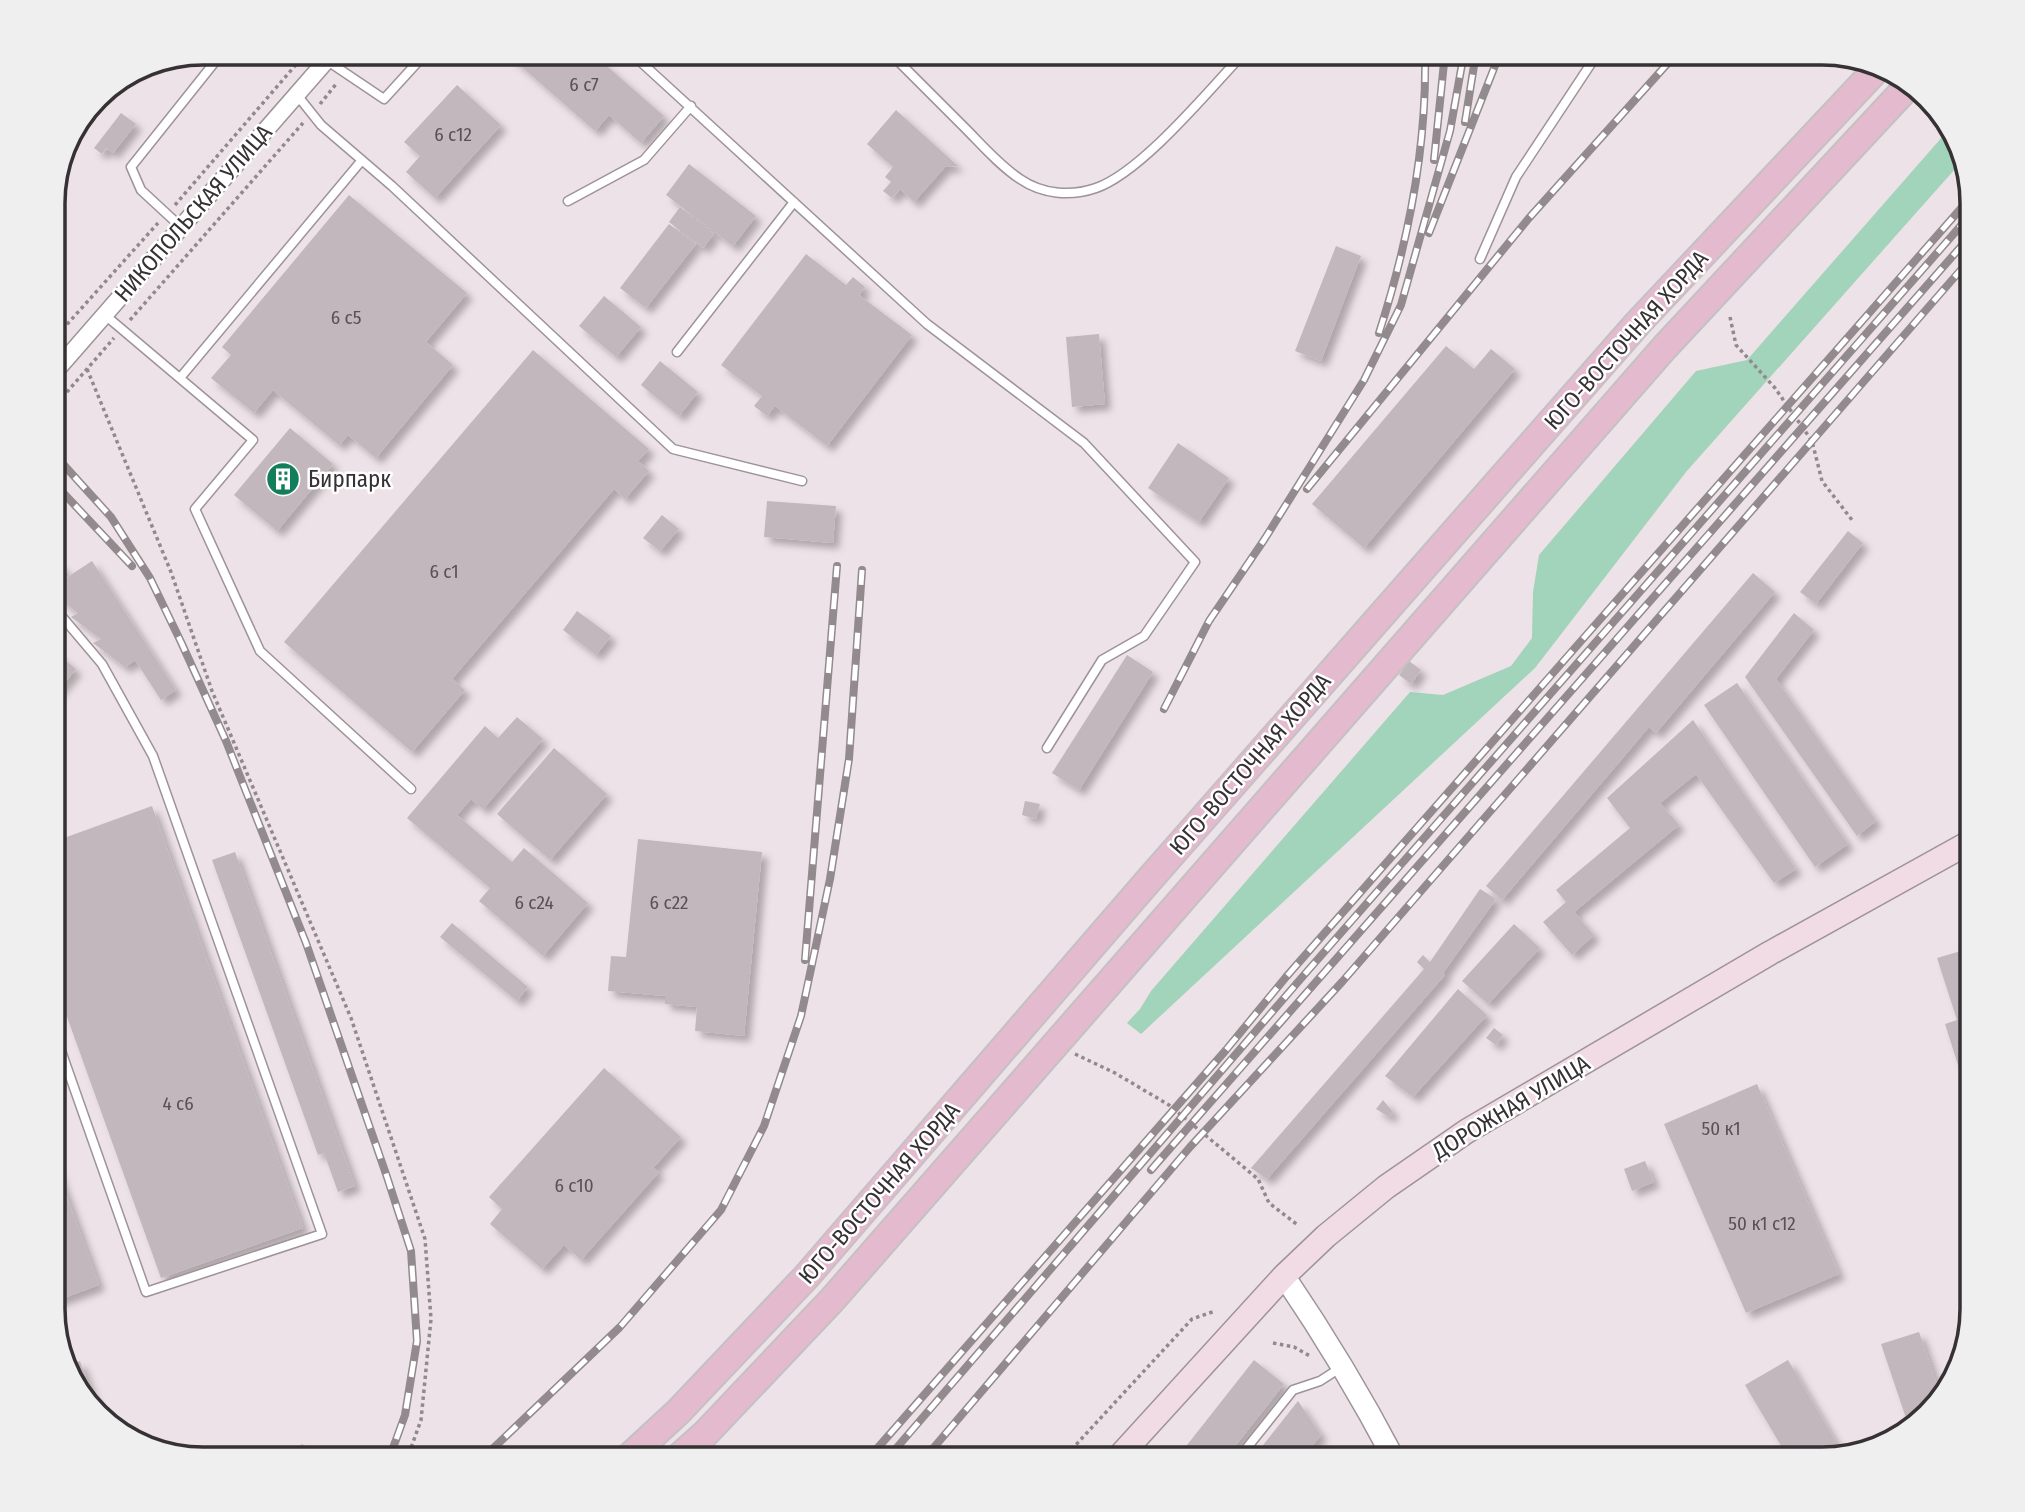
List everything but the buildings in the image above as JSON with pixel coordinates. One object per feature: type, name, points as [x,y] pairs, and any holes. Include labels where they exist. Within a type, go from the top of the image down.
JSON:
[{"type":"main road","name":"ЮГО-ВОСТОЧНАЯ ХОРДА","points":[[641,1447],[678,1412],[806,1277],[1149,880],[1637,324],[1872,74]]},
{"type":"main road","name":"ЮГО-ВОСТОЧНАЯ ХОРДА","points":[[691,1447],[832,1300],[1664,348],[1904,92]]},
{"type":"main road","name":"ДОРОЖНАЯ УЛИЦА","points":[[1129,1447],[1284,1276],[1326,1236],[1386,1187],[1467,1131],[1770,953],[1960,848]]},
{"type":"street","name":"НИКОПОЛЬСКАЯ УЛИЦА","points":[[65,360],[322,65]]},
{"type":"street","points":[[1284,1276],[1330,1343],[1388,1447]]},
{"type":"lane","points":[[181,227],[141,190],[131,167],[212,65]]},
{"type":"lane","points":[[338,65],[345,73],[384,99],[414,65]]},
{"type":"lane","points":[[645,65],[927,324],[1084,443],[1195,562],[1144,636],[1102,660],[1047,748]]},
{"type":"lane","points":[[903,65],[997,160],[1021,180],[1048,192],[1074,193],[1097,188],[1125,172],[1143,157],[1231,65]]},
{"type":"lane","points":[[1480,259],[1516,177],[1589,65]]},
{"type":"lane","points":[[297,95],[321,125],[673,449],[802,481]]},
{"type":"lane","points":[[568,201],[644,160],[691,106]]},
{"type":"lane","points":[[180,378],[362,160]]},
{"type":"lane","points":[[677,352],[794,202]]},
{"type":"lane","points":[[105,314],[253,440],[195,509],[260,651],[411,789]]},
{"type":"lane","points":[[65,620],[102,664],[153,756],[322,1234],[146,1292],[65,1062]]},
{"type":"lane","points":[[1248,1447],[1293,1390],[1320,1381],[1342,1367]]},
{"type":"path","points":[[65,327],[167,214],[295,65]]},
{"type":"path","points":[[65,394],[345,73]]},
{"type":"path","points":[[1730,317],[1735,345],[1775,388],[1812,441],[1822,481],[1852,520]]},
{"type":"path","points":[[87,369],[171,572],[212,691],[351,1018],[425,1239],[431,1319],[421,1420],[412,1447]]},
{"type":"path","points":[[1054,1044],[1115,1073],[1169,1105],[1258,1179],[1269,1203],[1299,1226]]},
{"type":"path","points":[[1074,1447],[1192,1319],[1215,1311]]},
{"type":"path","points":[[1273,1343],[1294,1347],[1310,1356]]},
{"type":"green space","points":[[1943,136],[1956,168],[1686,472],[1535,668],[1141,1034],[1127,1023],[1151,991],[1410,692],[1443,695],[1511,666],[1532,638],[1533,592],[1539,555],[1696,371],[1747,360]]},
{"type":"railway","points":[[1379,333],[1399,264],[1414,195],[1423,124],[1425,65]]},
{"type":"railway","points":[[1434,160],[1444,65]]},
{"type":"railway","points":[[1164,709],[1209,621],[1264,540],[1364,380],[1401,305],[1450,131],[1462,65]]},
{"type":"railway","points":[[1465,122],[1474,65]]},
{"type":"railway","points":[[1429,233],[1495,65]]},
{"type":"railway","points":[[1307,489],[1529,218],[1666,65]]},
{"type":"railway","points":[[879,1447],[1226,1050],[1286,977],[1960,210]]},
{"type":"railway","points":[[897,1447],[1304,975],[1960,227]]},
{"type":"railway","points":[[1151,1170],[1960,248]]},
{"type":"railway","points":[[934,1447],[1190,1147],[1342,982],[1960,271]]},
{"type":"railway","points":[[65,466],[111,517],[150,578],[226,741],[306,943],[387,1177],[411,1251],[417,1341],[405,1415],[393,1447]]},
{"type":"railway","points":[[65,495],[132,566]]},
{"type":"railway","points":[[805,960],[837,566]]},
{"type":"railway","points":[[495,1447],[620,1327],[721,1210],[764,1126],[801,1016],[830,879],[849,759],[862,570]]},
{"type":"place","name":"Бирпарк","points":[[283,479]]}]
